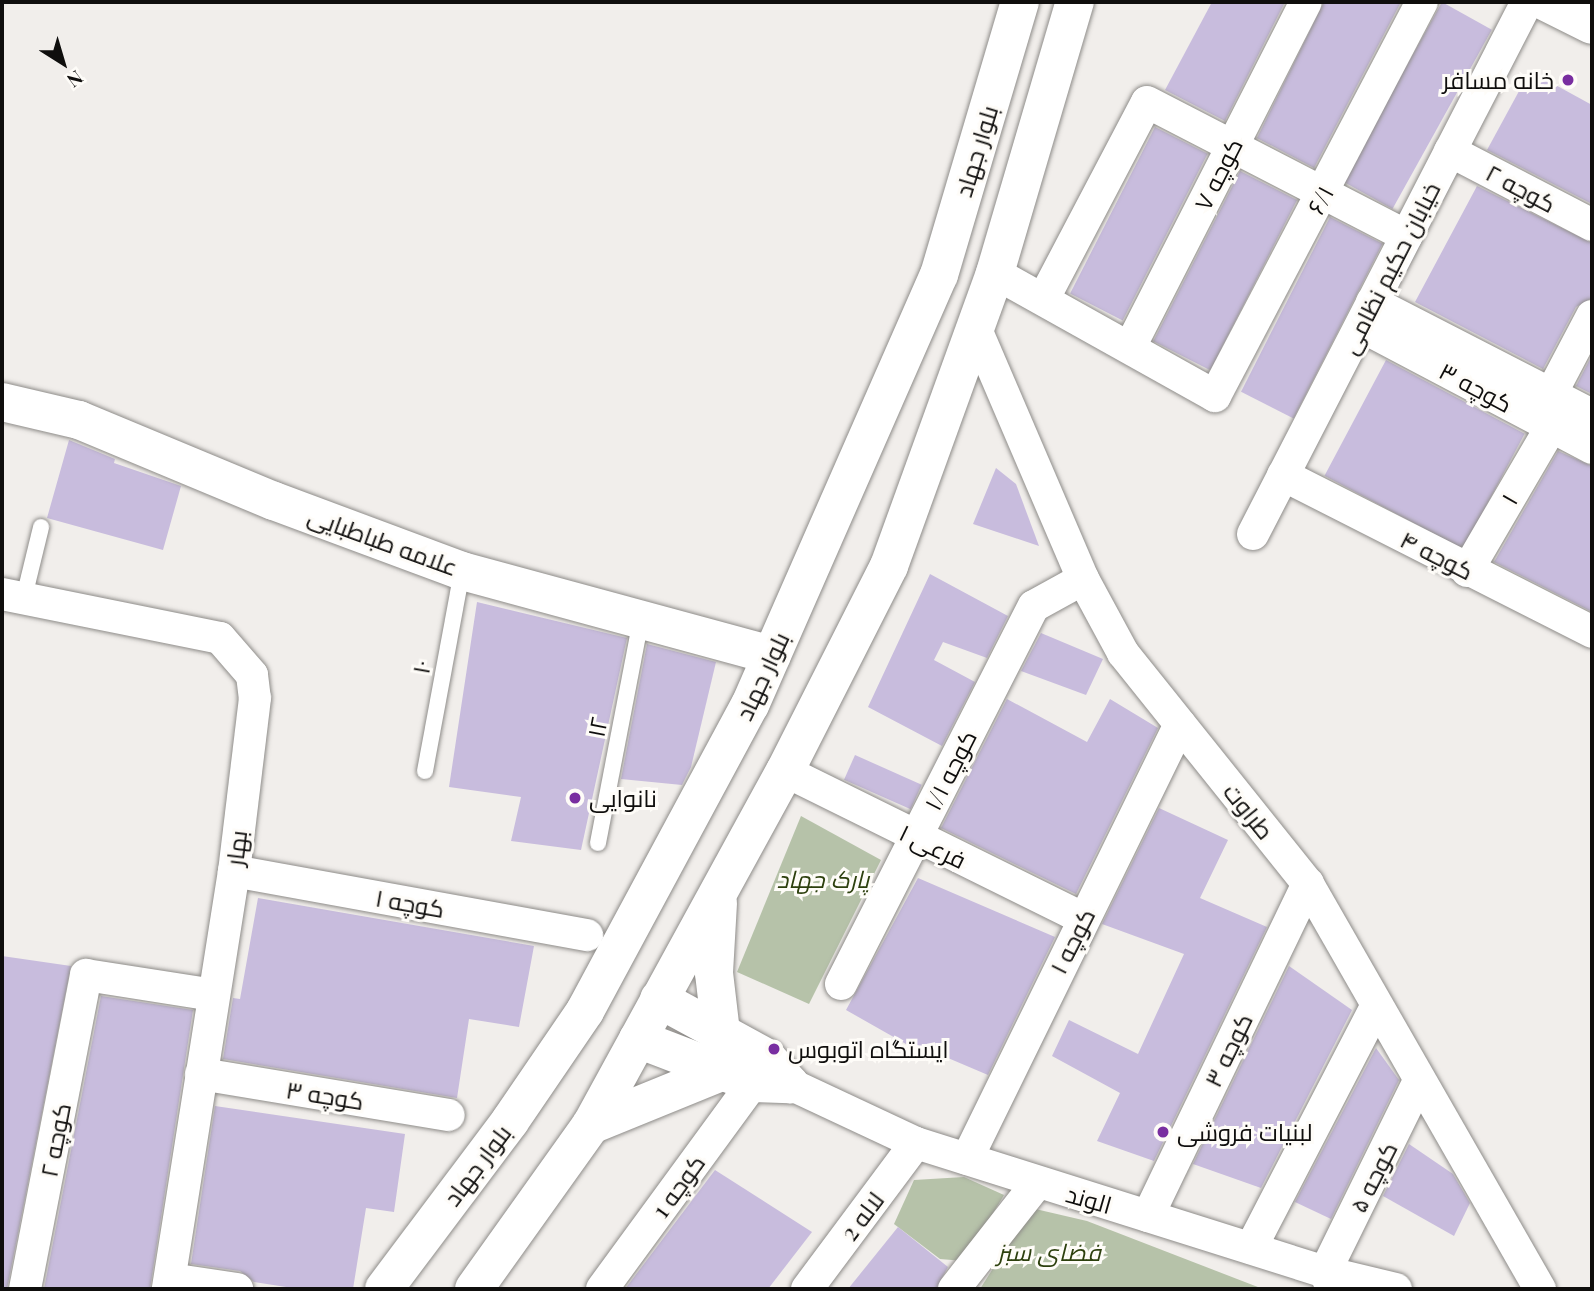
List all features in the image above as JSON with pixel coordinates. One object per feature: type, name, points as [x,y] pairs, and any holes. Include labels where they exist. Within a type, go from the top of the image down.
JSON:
[{"type":"main road","name":"بلوار جهاد","points":[[384,1289],[510,1121],[585,1011],[772,655],[939,275],[1020,2]]},
{"type":"main road","points":[[474,1289],[591,1125],[785,771],[889,566],[995,273],[1076,2]]},
{"type":"main road","points":[[1546,2],[1592,25]]},
{"type":"main road","name":"علامه طباطبایی","points":[[2,401],[79,420],[274,502],[462,570],[772,655]]},
{"type":"main road","points":[[719,891],[714,973],[721,1033]]},
{"type":"main road","name":"الوند","points":[[585,1011],[638,1039],[756,1079],[767,1058],[608,971]]},
{"type":"main road","points":[[591,1125],[756,1079]]},
{"type":"street","name":"کوچه ۷","points":[[1130,347],[1306,2]]},
{"type":"street","name":"۶/۱","points":[[1130,347],[1216,396],[1422,2]]},
{"type":"street","name":"خیابان حکیم نظامی","points":[[1253,534],[1527,2]]},
{"type":"street","points":[[1044,298],[1147,102],[1407,236]]},
{"type":"street","name":"کوچه ۲","points":[[1450,151],[1592,225]]},
{"type":"street","points":[[995,273],[1130,347]]},
{"type":"street","name":"کوچه ۳","points":[[1366,314],[1551,394],[1592,415]]},
{"type":"street","name":"کوچه ۳","points":[[1366,314],[1551,427],[1592,448]]},
{"type":"street","points":[[1551,394],[1592,316]]},
{"type":"street","name":"طراوت","points":[[975,327],[1083,579],[1123,653],[1308,884],[1376,1007],[1540,1289]]},
{"type":"street","name":"۱","points":[[1467,571],[1551,427]]},
{"type":"street","name":"کوچه ۴","points":[[1283,475],[1467,571],[1592,632]]},
{"type":"street","name":"کوچه ۱/۱","points":[[841,984],[1034,606],[1083,579]]},
{"type":"street","name":"بهار","points":[[13,596],[220,638],[235,650],[252,675],[255,698],[234,872],[169,1284]]},
{"type":"street","name":"کوچه ۱","points":[[967,1159],[1180,724]]},
{"type":"street","name":"فرعی ۱","points":[[785,771],[1083,918]]},
{"type":"street","name":"کوچه ۱","points":[[234,872],[587,935]]},
{"type":"street","name":"کوچه ۳","points":[[1148,1216],[1308,884]]},
{"type":"street","name":"کوچه ۲","points":[[25,1289],[85,992],[86,975],[207,994],[212,1005]]},
{"type":"street","points":[[1251,1248],[1376,1007]]},
{"type":"street","name":"کوچه ۳","points":[[201,1074],[449,1115]]},
{"type":"street","name":"الوند","points":[[756,1079],[916,1143],[1251,1248],[1329,1281],[1396,1289]]},
{"type":"street","name":"کوچه 1","points":[[602,1289],[756,1079]]},
{"type":"street","name":"کوچه ۵","points":[[1329,1281],[1419,1081]]},
{"type":"street","name":"لاله 2","points":[[807,1289],[916,1143]]},
{"type":"street","points":[[959,1287],[1037,1183]]},
{"type":"street","points":[[169,1284],[237,1289]]},
{"type":"lane","points":[[13,596],[41,527]]},
{"type":"lane","name":"۱۰","points":[[425,771],[462,570]]},
{"type":"lane","name":"۱۲","points":[[598,843],[640,619]]},
{"type":"green space","name":"پارک جهاد","points":[[801,816],[881,860],[809,1004],[737,972]]},
{"type":"green space","name":"فضای سبز","points":[[964,1177],[1004,1195],[964,1261],[940,1259],[894,1224],[914,1180]]},
{"type":"green space","name":"فضای سبز","points":[[1031,1208],[1087,1221],[1263,1289],[980,1289]]},
{"type":"building","points":[[1212,2],[1285,2],[1225,121],[1165,90]]},
{"type":"building","points":[[1324,2],[1401,2],[1314,168],[1257,138]]},
{"type":"building","points":[[1442,2],[1492,30],[1392,209],[1343,181]]},
{"type":"building","points":[[1530,71],[1592,105],[1592,204],[1487,150]]},
{"type":"building","points":[[1155,127],[1208,154],[1123,320],[1070,294]]},
{"type":"building","points":[[1240,171],[1297,200],[1210,370],[1153,341]]},
{"type":"building","points":[[1477,186],[1592,243],[1592,298],[1576,307],[1543,369],[1415,302]]},
{"type":"building","points":[[1330,217],[1383,244],[1294,418],[1241,392]]},
{"type":"building","points":[[1592,355],[1592,394],[1576,386]]},
{"type":"building","points":[[1386,360],[1525,434],[1463,549],[1324,476]]},
{"type":"building","points":[[69,440],[115,459],[114,463],[181,486],[163,550],[47,518]]},
{"type":"building","points":[[1558,451],[1592,466],[1592,612],[1494,562]]},
{"type":"building","points":[[996,468],[1016,484],[1039,546],[973,524]]},
{"type":"building","points":[[930,574],[1008,616],[987,658],[943,642],[934,660],[975,682],[942,746],[868,707]]},
{"type":"building","points":[[477,602],[627,638],[581,850],[511,841],[521,797],[449,787]]},
{"type":"building","points":[[1041,633],[1103,659],[1086,695],[1021,671]]},
{"type":"building","points":[[647,644],[716,662],[691,767],[682,785],[621,779]]},
{"type":"building","points":[[1007,699],[1087,742],[1110,699],[1158,728],[1076,894],[941,828]]},
{"type":"building","points":[[855,755],[922,785],[911,809],[844,780]]},
{"type":"building","points":[[1159,808],[1228,840],[1200,898],[1267,927],[1154,1161],[1097,1141],[1120,1093],[1052,1056],[1069,1020],[1138,1054],[1184,954],[1102,924]]},
{"type":"building","points":[[918,878],[1055,937],[988,1075],[915,1044],[913,1048],[846,1010]]},
{"type":"building","points":[[258,898],[534,946],[519,1027],[469,1019],[457,1098],[223,1059],[233,998],[240,999]]},
{"type":"building","points":[[2,956],[71,966],[7,1289],[2,1289]]},
{"type":"building","points":[[1289,966],[1352,1010],[1261,1188],[1193,1164]]},
{"type":"building","points":[[101,996],[193,1010],[150,1289],[44,1289]]},
{"type":"building","points":[[1376,1048],[1399,1080],[1331,1219],[1295,1202]]},
{"type":"building","points":[[215,1106],[405,1134],[394,1212],[366,1208],[353,1289],[299,1289],[254,1282],[240,1271],[191,1264]]},
{"type":"building","points":[[1409,1144],[1453,1174],[1470,1203],[1454,1236],[1383,1196]]},
{"type":"building","points":[[715,1170],[812,1232],[768,1289],[625,1289]]},
{"type":"building","points":[[898,1227],[948,1267],[936,1289],[848,1289]]},
{"type":"place","name":"خانه مسافر","points":[[1568,80]]},
{"type":"place","name":"نانوایی","points":[[575,798]]},
{"type":"place","name":"ایستگاه اتوبوس","points":[[774,1049]]},
{"type":"place","name":"لبنیات فروشی","points":[[1163,1132]]}]
